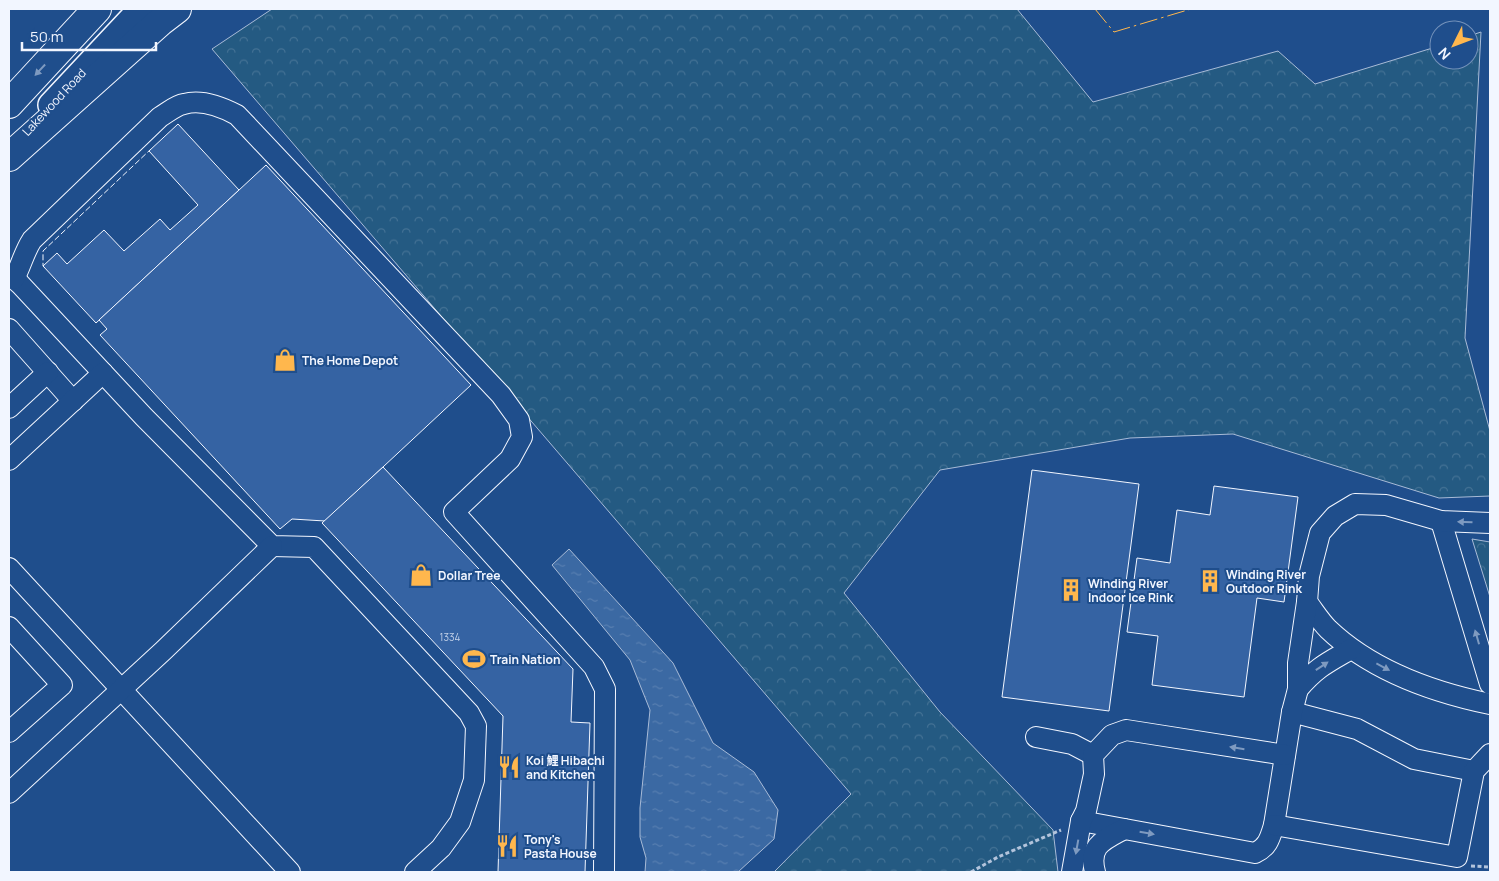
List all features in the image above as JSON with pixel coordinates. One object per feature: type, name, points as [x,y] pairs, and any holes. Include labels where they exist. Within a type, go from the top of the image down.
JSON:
[{"type":"highway","points":[[9,104],[97,9]]},
{"type":"highway","points":[[9,157],[177,9]]},
{"type":"main road","name":"Lakewood Road","points":[[9,151],[140,9]]},
{"type":"lane","points":[[415,872],[441,848],[460,822],[474,780],[476,726],[469,713],[314,547],[272,546],[103,373],[12,276],[22,264],[26,250],[32,240],[160,117],[184,104],[221,107],[237,115],[501,395],[519,420],[522,437],[510,459],[454,512],[594,666],[605,689],[604,872]]},
{"type":"lane","points":[[9,329],[73,400]]},
{"type":"lane","points":[[9,408],[48,372]]},
{"type":"lane","points":[[9,460],[103,373]]},
{"type":"lane","points":[[1081,821],[1255,853],[1263,850],[1269,842],[1274,825],[1292,712],[1298,689],[1298,663],[1309,576],[1320,533],[1335,516],[1355,504],[1386,505],[1441,521],[1490,523]]},
{"type":"lane","points":[[1441,521],[1490,684]]},
{"type":"lane","points":[[10,791],[163,651],[272,546]]},
{"type":"lane","points":[[9,568],[290,872]]},
{"type":"lane","points":[[1307,602],[1327,628],[1351,649],[1404,679],[1470,700],[1490,704]]},
{"type":"lane","points":[[9,627],[62,685],[9,732]]},
{"type":"lane","points":[[1298,689],[1312,672],[1351,649]]},
{"type":"lane","points":[[1292,712],[1357,729],[1414,758],[1474,771]]},
{"type":"lane","points":[[1072,872],[1081,821],[1086,811],[1094,774],[1093,755],[1112,735],[1126,730],[1285,755]]},
{"type":"lane","points":[[1036,737],[1072,744],[1093,755]]},
{"type":"lane","points":[[1274,825],[1457,857],[1474,771],[1490,754]]},
{"type":"lane","points":[[1096,872],[1093,858],[1095,849],[1101,842],[1124,829]]},
{"type":"path","points":[[971,872],[998,857],[1081,821]]},
{"type":"green space","points":[[272,9],[1017,9],[1093,102],[1278,51],[1315,84],[1429,49],[1429,70],[1479,70],[1479,33],[1481,32],[1465,338],[1490,431],[1490,496],[1439,498],[1233,434],[1130,438],[940,470],[844,593],[940,712],[1053,830],[1058,872],[774,872],[851,794],[212,49]]},
{"type":"green space","points":[[1472,539],[1490,542],[1490,597]]},
{"type":"water","points":[[569,549],[673,663],[713,743],[754,772],[778,810],[774,839],[738,872],[645,872],[646,858],[640,837],[640,808],[650,710],[630,660],[552,565]]},
{"type":"building","points":[[178,124],[239,190],[96,323],[43,266],[57,253],[67,264],[104,230],[124,251],[160,219],[170,230],[198,205],[149,151]]},
{"type":"building","name":"The Home Depot","points":[[266,165],[471,385],[325,521],[292,519],[280,529],[100,335],[107,329],[99,320]]},
{"type":"building","points":[[383,467],[573,669],[571,722],[590,723],[585,872],[498,872],[503,716],[322,523]]},
{"type":"building","name":"Winding River Indoor Ice Rink","points":[[1032,470],[1139,484],[1109,711],[1002,697]]},
{"type":"building","name":"Winding River Outdoor Rink","points":[[1214,486],[1298,497],[1284,602],[1257,598],[1244,697],[1152,685],[1158,636],[1127,632],[1137,558],[1170,563],[1177,510],[1210,515]]},
{"type":"fence","points":[[45,268],[43,266],[43,251],[151,149]]},
{"type":"power","points":[[1095,9],[1114,32],[1191,9]]},
{"type":"place","name":"The Home Depot","points":[[285,360]]},
{"type":"place","name":"Dollar Tree","points":[[421,575]]},
{"type":"place","name":"Winding River Outdoor Rink","points":[[1210,581]]},
{"type":"place","name":"Winding River Indoor Ice Rink","points":[[1071,590]]},
{"type":"place","name":"Train Nation","points":[[474,659]]},
{"type":"place","name":"Koi 鯉 Hibachi and Kitchen","points":[[509,767]]},
{"type":"place","name":"Tony's Pasta House","points":[[507,846]]}]
